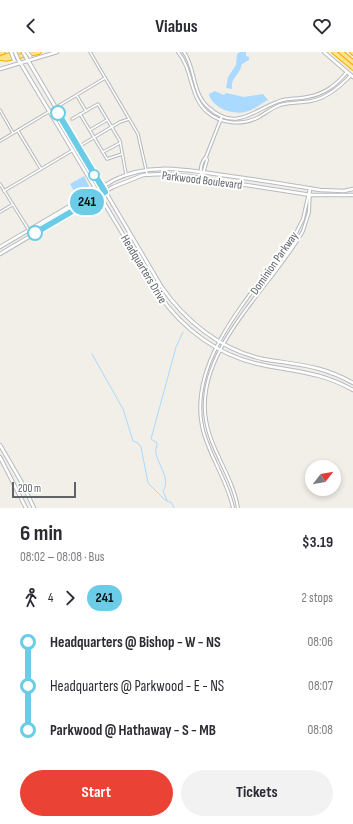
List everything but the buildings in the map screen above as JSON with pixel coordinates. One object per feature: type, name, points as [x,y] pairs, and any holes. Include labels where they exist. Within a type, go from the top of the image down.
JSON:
[{"type":"highway","points":[[0,58],[19,52]]},
{"type":"highway","points":[[0,58],[6,59],[39,52]]},
{"type":"highway","points":[[334,52],[353,68]]},
{"type":"highway","points":[[342,53],[353,63]]},
{"type":"main road","points":[[10,52],[14,60],[11,65]]},
{"type":"main road","name":"Headquarters Drive","points":[[15,52],[168,307],[190,330],[217,348],[252,363],[299,370],[338,382],[353,390]]},
{"type":"main road","name":"Headquarters Drive","points":[[23,52],[78,147],[168,296],[192,322],[220,342],[258,357],[300,364],[334,374],[353,383]]},
{"type":"main road","points":[[27,52],[30,56],[36,58]]},
{"type":"main road","points":[[0,69],[26,59],[36,58],[57,52]]},
{"type":"main road","points":[[324,52],[352,76]]},
{"type":"main road","points":[[73,149],[78,147]]},
{"type":"main road","name":"Parkwood Boulevard","points":[[0,247],[126,174],[146,169],[167,168],[310,188],[344,191],[353,189]]},
{"type":"main road","name":"Parkwood Boulevard","points":[[0,254],[105,192],[126,181],[147,175],[172,174],[307,195],[353,195]]},
{"type":"main road","points":[[252,186],[254,180]]},
{"type":"main road","points":[[59,212],[62,218]]},
{"type":"main road","points":[[299,370],[300,364]]},
{"type":"main road","points":[[0,445],[22,483],[34,508]]},
{"type":"main road","points":[[0,457],[26,508]]},
{"type":"street","points":[[90,52],[138,134],[147,175]]},
{"type":"street","points":[[178,52],[187,68],[195,96],[207,111],[220,120],[230,122],[248,121],[276,106],[292,102],[310,101],[325,96],[340,87],[352,76]]},
{"type":"street","points":[[184,52],[192,66],[199,95],[209,108],[222,116],[242,119],[252,116],[275,103],[294,98],[306,98],[324,92],[336,85],[347,72]]},
{"type":"street","points":[[187,68],[192,66]]},
{"type":"street","points":[[0,141],[105,78]]},
{"type":"street","points":[[324,92],[325,96]]},
{"type":"street","points":[[195,96],[199,95]]},
{"type":"street","points":[[77,96],[86,111]]},
{"type":"street","points":[[72,119],[98,104],[112,126],[120,143],[126,174]]},
{"type":"street","points":[[0,110],[14,133]]},
{"type":"street","points":[[80,114],[107,159],[122,154]]},
{"type":"street","points":[[201,178],[200,172],[204,159],[222,116]]},
{"type":"street","points":[[78,147],[112,126],[129,119]]},
{"type":"street","points":[[90,130],[108,120]]},
{"type":"street","points":[[18,130],[41,169]]},
{"type":"street","points":[[103,152],[120,143]]},
{"type":"street","points":[[4,191],[73,149]]},
{"type":"street","points":[[201,178],[204,173],[206,157]]},
{"type":"street","points":[[0,184],[30,236]]},
{"type":"street","name":"Dominion Parkway","points":[[233,508],[231,497],[202,427],[200,398],[206,368],[230,325],[288,245],[299,227],[303,219],[307,195],[310,188]]},
{"type":"street","name":"Dominion Parkway","points":[[238,508],[235,496],[208,431],[204,403],[208,377],[232,328],[291,249],[303,229],[309,212],[311,195],[310,188]]},
{"type":"street","points":[[0,212],[12,205]]},
{"type":"street","points":[[299,227],[303,229]]},
{"type":"street","points":[[247,301],[250,304]]},
{"type":"street","points":[[213,456],[217,454]]},
{"type":"street","points":[[231,497],[235,496]]},
{"type":"water","points":[[240,52],[246,52],[246,56],[249,57],[249,60],[242,64],[233,80],[232,89],[226,88],[228,77],[236,65],[237,54]]},
{"type":"water","points":[[215,91],[224,95],[226,93],[244,97],[263,94],[268,100],[248,111],[240,113],[229,111],[214,103],[209,94]]},
{"type":"water","points":[[84,176],[90,188],[78,193],[76,190],[74,191],[70,184]]},
{"type":"waterway","points":[[167,500],[163,491],[166,482],[165,477],[157,458],[157,443],[151,439],[176,347],[183,332]]},
{"type":"waterway","points":[[92,354],[123,409],[133,441],[138,443],[141,447],[148,483],[165,500],[172,503],[174,508]]},
{"type":"bus line","name":"241","points":[[35,233],[105,192],[58,113]]}]
